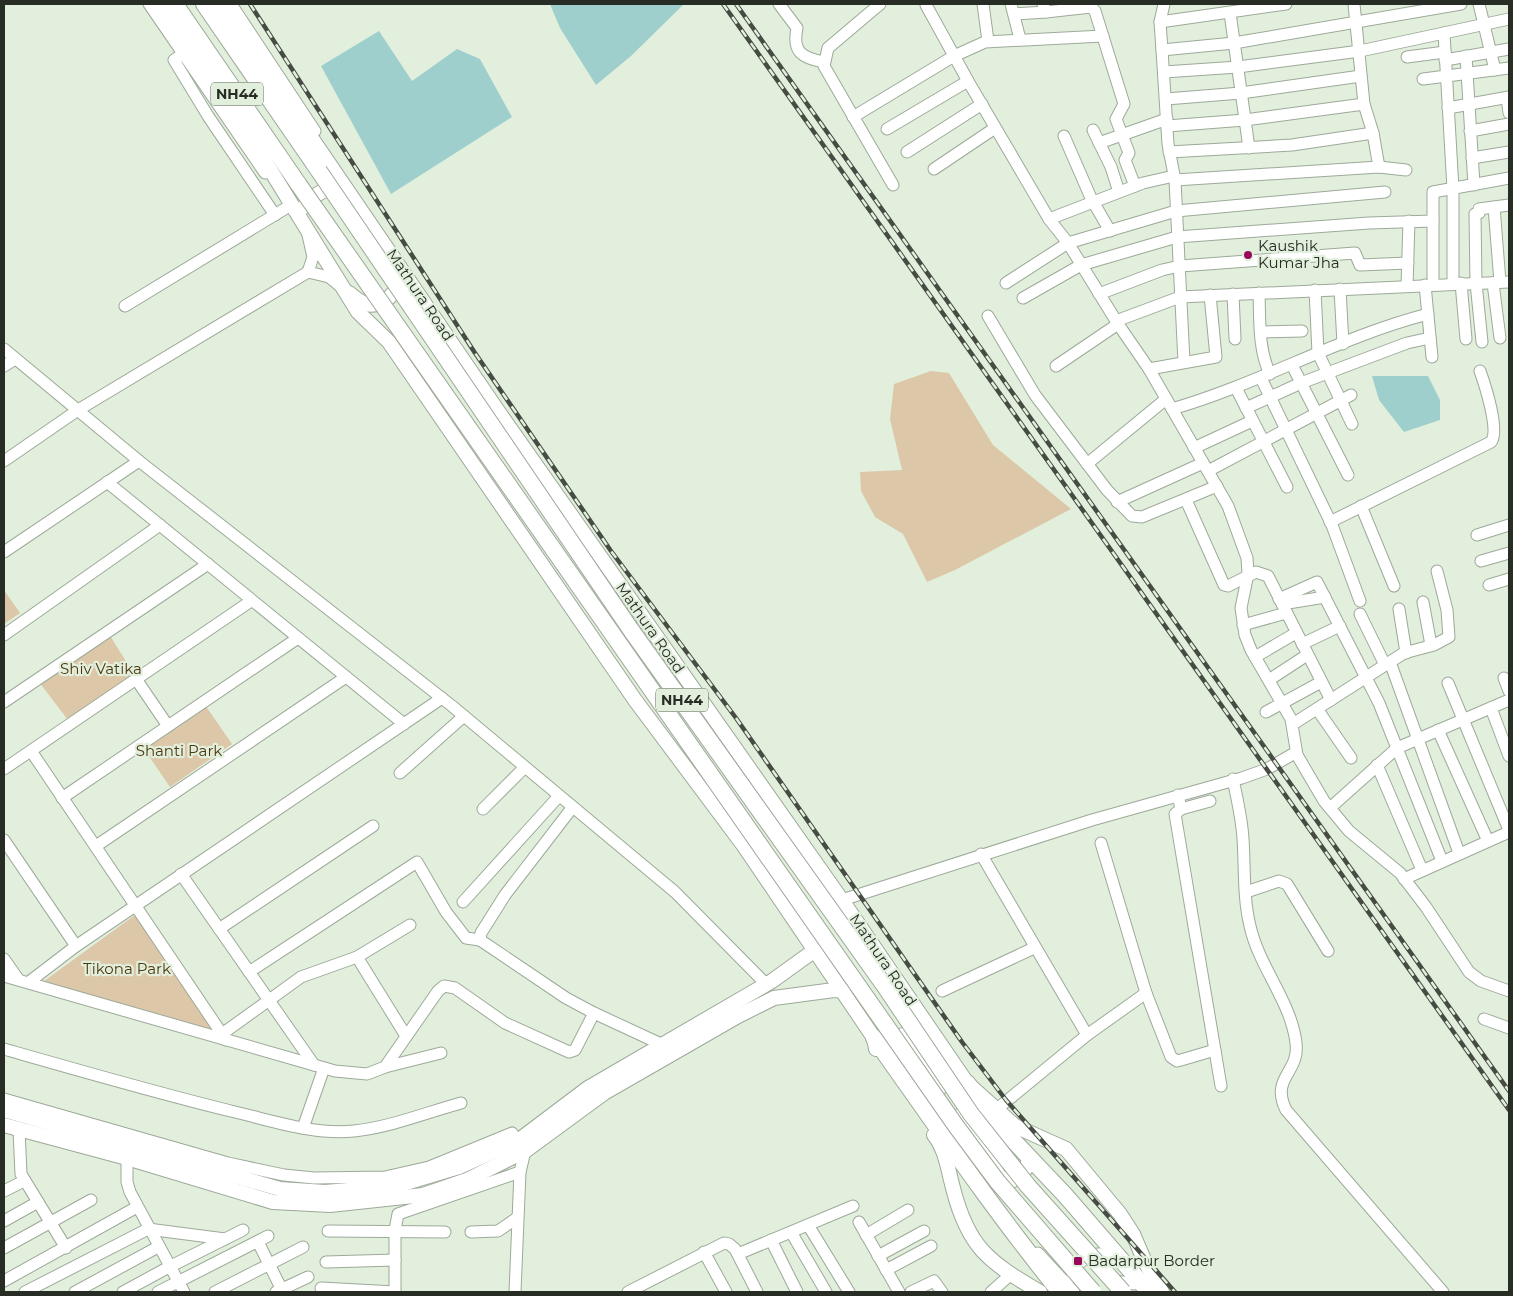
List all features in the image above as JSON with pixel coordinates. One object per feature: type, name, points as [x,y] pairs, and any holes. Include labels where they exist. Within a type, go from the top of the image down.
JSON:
[{"type":"highway","name":"NH44","points":[[174,4],[956,1126],[997,1181],[1093,1292]]},
{"type":"highway","name":"Mathura Road","points":[[204,4],[631,630],[884,985],[971,1114],[1028,1186],[1126,1288]]},
{"type":"highway","points":[[878,1043],[961,1164],[985,1192],[1060,1292]]},
{"type":"highway","points":[[967,1082],[1029,1158],[1065,1195],[1149,1292]]},
{"type":"main road","points":[[159,4],[258,150],[358,312],[389,342],[635,700],[744,846],[878,1043],[877,1052],[942,1145],[955,1198],[969,1236],[979,1248],[1010,1275],[1040,1292]]},
{"type":"main road","name":"Mathura Road","points":[[220,4],[500,414],[967,1082],[1015,1126],[1066,1150],[1120,1214],[1133,1234],[1145,1262],[1162,1292]]},
{"type":"main road","points":[[307,232],[303,208],[318,194],[338,187],[354,199]]},
{"type":"main road","points":[[344,290],[365,304],[379,303],[390,296],[397,286],[399,281],[398,264]]},
{"type":"main road","points":[[796,923],[798,909],[803,899],[812,892],[823,889],[838,895]]},
{"type":"main road","points":[[4,1110],[201,1161],[280,1189],[326,1192],[396,1186],[438,1175],[522,1145],[588,1088],[767,985],[815,950]]},
{"type":"main road","points":[[4,1125],[127,1158],[273,1202],[330,1205],[423,1195],[467,1180],[604,1093],[738,1016],[774,998],[834,990],[843,991]]},
{"type":"main road","points":[[878,1043],[903,1035],[920,1015]]},
{"type":"main road","points":[[903,1035],[933,1072],[972,1128],[999,1176],[1008,1182],[1018,1178],[1027,1168],[1029,1158]]},
{"type":"street","points":[[149,4],[251,154],[271,181],[278,183]]},
{"type":"street","points":[[230,4],[327,149],[337,166],[337,174]]},
{"type":"street","points":[[779,4],[797,28],[794,40],[798,51],[805,57],[824,62]]},
{"type":"street","points":[[880,4],[828,48],[824,62],[827,74],[894,185]]},
{"type":"street","points":[[928,4],[968,81],[1049,219],[1068,243],[1098,294],[1149,369],[1228,506],[1247,558],[1248,574],[1241,608],[1243,625],[1255,657],[1293,724],[1297,755],[1330,808],[1349,830],[1376,851],[1404,879],[1426,907],[1469,972],[1481,981],[1509,991]]},
{"type":"street","points":[[983,4],[988,41]]},
{"type":"street","points":[[1164,4],[1160,22],[1169,152],[1174,178],[1184,362]]},
{"type":"street","points":[[1160,22],[1286,4]]},
{"type":"street","points":[[1354,4],[1364,104],[1373,134],[1379,167]]},
{"type":"street","points":[[1162,50],[1234,43],[1357,24],[1461,4]]},
{"type":"street","points":[[1479,4],[1495,70]]},
{"type":"street","points":[[1020,39],[1012,9],[1091,7],[1095,11],[1124,104],[1122,111],[1116,116],[1129,153],[1125,160],[1135,186]]},
{"type":"street","points":[[1230,13],[1249,148]]},
{"type":"street","points":[[1164,72],[1238,67],[1360,51],[1509,19]]},
{"type":"street","points":[[1444,33],[1457,283],[1466,339]]},
{"type":"street","points":[[853,117],[954,56],[988,41],[1103,36]]},
{"type":"street","points":[[1407,57],[1466,56],[1509,49]]},
{"type":"street","points":[[184,53],[174,60],[208,116],[275,215]]},
{"type":"street","points":[[1466,56],[1474,185]]},
{"type":"street","points":[[1423,79],[1509,68]]},
{"type":"street","points":[[1166,99],[1241,93],[1361,76]]},
{"type":"street","points":[[888,129],[968,81]]},
{"type":"street","points":[[1448,108],[1508,98],[1509,113]]},
{"type":"street","points":[[906,152],[982,104]]},
{"type":"street","points":[[1099,143],[1167,123],[1245,120],[1364,104]]},
{"type":"street","points":[[1470,131],[1509,124]]},
{"type":"street","points":[[934,169],[995,128]]},
{"type":"street","points":[[1093,130],[1111,167],[1119,192]]},
{"type":"street","points":[[1169,152],[1292,146],[1373,134]]},
{"type":"street","points":[[1064,136],[1094,202],[1110,231]]},
{"type":"street","points":[[1472,158],[1509,152]]},
{"type":"street","points":[[1049,219],[1135,186],[1174,178],[1379,167],[1406,170]]},
{"type":"street","points":[[1432,356],[1428,314],[1433,192],[1509,178]]},
{"type":"street","points":[[1006,283],[1068,243],[1176,211],[1385,192]]},
{"type":"street","points":[[1482,342],[1476,283],[1475,214],[1479,213],[1479,209],[1509,204]]},
{"type":"street","points":[[126,306],[291,205]]},
{"type":"street","points":[[1494,207],[1497,235],[1504,256],[1501,282],[1500,338]]},
{"type":"street","points":[[1407,286],[1409,221]]},
{"type":"street","points":[[1023,298],[1081,265],[1177,237],[1433,221]]},
{"type":"street","points":[[4,461],[78,410],[308,272],[313,257],[307,232]]},
{"type":"street","points":[[1497,235],[1509,233]]},
{"type":"street","points":[[1098,294],[1162,270],[1180,266],[1355,252],[1360,265],[1408,263]]},
{"type":"street","points":[[308,272],[328,277],[344,290]]},
{"type":"street","points":[[1056,366],[1117,323],[1180,297],[1501,282]]},
{"type":"street","points":[[1340,289],[1343,344]]},
{"type":"street","points":[[1315,290],[1318,353],[1328,373],[1346,398],[1352,424]]},
{"type":"street","points":[[1259,293],[1266,376],[1271,397],[1330,522],[1360,601]]},
{"type":"street","points":[[1233,294],[1235,338]]},
{"type":"street","points":[[1149,369],[1216,357],[1210,295]]},
{"type":"street","points":[[1088,464],[1169,404],[1236,388],[1383,326],[1428,314]]},
{"type":"street","points":[[988,316],[1031,390],[1126,512],[1136,518],[1186,500],[1217,486]]},
{"type":"street","points":[[1261,332],[1302,331]]},
{"type":"street","points":[[1246,408],[1301,383],[1407,343],[1430,338]]},
{"type":"street","points":[[4,349],[138,461],[464,716],[675,892],[767,985]]},
{"type":"street","points":[[4,366],[15,358]]},
{"type":"street","points":[[1292,365],[1348,475]]},
{"type":"street","points":[[1330,522],[1494,440],[1488,394],[1480,371]]},
{"type":"street","points":[[1236,388],[1287,487]]},
{"type":"street","points":[[1117,502],[1263,442],[1346,398]]},
{"type":"street","points":[[1194,448],[1252,421]]},
{"type":"street","points":[[4,552],[138,461]]},
{"type":"street","points":[[107,482],[404,724]]},
{"type":"street","points":[[1186,500],[1224,585],[1228,586],[1248,574],[1256,572],[1266,574],[1331,700]]},
{"type":"street","points":[[1362,506],[1394,586]]},
{"type":"street","points":[[4,635],[160,525]]},
{"type":"street","points":[[1477,535],[1509,525]]},
{"type":"street","points":[[1481,561],[1509,552]]},
{"type":"street","points":[[4,702],[208,564]]},
{"type":"street","points":[[1293,724],[1388,663],[1406,653],[1431,645],[1449,636],[1437,571]]},
{"type":"street","points":[[1489,585],[1509,579]]},
{"type":"street","points":[[1243,625],[1282,605],[1315,581],[1367,677],[1442,861]]},
{"type":"street","points":[[1282,605],[1325,597]]},
{"type":"street","points":[[4,769],[251,601]]},
{"type":"street","points":[[1423,602],[1431,645]]},
{"type":"street","points":[[1399,609],[1406,653]]},
{"type":"street","points":[[1360,614],[1388,663],[1418,738],[1459,853]]},
{"type":"street","points":[[1302,644],[1340,626]]},
{"type":"street","points":[[1255,657],[1296,633]]},
{"type":"street","points":[[62,798],[298,638]]},
{"type":"street","points":[[1269,680],[1307,655]]},
{"type":"street","points":[[96,846],[346,677]]},
{"type":"street","points":[[1504,678],[1509,691]]},
{"type":"street","points":[[136,679],[168,726]]},
{"type":"street","points":[[1266,712],[1321,682]]},
{"type":"street","points":[[1404,879],[1509,831],[1448,683]]},
{"type":"street","points":[[23,981],[442,698]]},
{"type":"street","points":[[1330,808],[1397,748],[1509,700]]},
{"type":"street","points":[[1491,708],[1509,756]]},
{"type":"street","points":[[1317,709],[1351,758]]},
{"type":"street","points":[[400,773],[464,716]]},
{"type":"street","points":[[1438,730],[1488,841]]},
{"type":"street","points":[[31,751],[224,1037]]},
{"type":"street","points":[[838,895],[1266,769],[1280,760],[1297,755]]},
{"type":"street","points":[[1377,765],[1422,870]]},
{"type":"street","points":[[483,809],[524,768]]},
{"type":"street","points":[[1233,779],[1241,822],[1250,926],[1255,943],[1285,1008],[1296,1042],[1294,1062],[1280,1087],[1282,1102],[1286,1110],[1442,1292]]},
{"type":"street","points":[[1178,795],[1181,809]]},
{"type":"street","points":[[463,902],[559,796]]},
{"type":"street","points":[[1210,801],[1181,809],[1175,814],[1221,1086]]},
{"type":"street","points":[[480,940],[481,933],[505,895],[572,808]]},
{"type":"street","points":[[219,929],[373,826]]},
{"type":"street","points":[[4,840],[76,946]]},
{"type":"street","points":[[1100,843],[1146,993],[1174,1060],[1181,1060],[1215,1050]]},
{"type":"street","points":[[981,854],[1034,948],[1087,1035]]},
{"type":"street","points":[[249,972],[417,862],[446,912],[466,938],[480,940],[566,998],[594,1014],[663,1044]]},
{"type":"street","points":[[181,874],[270,1002],[319,1066]]},
{"type":"street","points":[[1246,892],[1278,881],[1287,884],[1328,952]]},
{"type":"street","points":[[224,1037],[307,974],[357,957],[410,924]]},
{"type":"street","points":[[942,991],[1034,948]]},
{"type":"street","points":[[357,957],[406,1036]]},
{"type":"street","points":[[4,959],[23,981]]},
{"type":"street","points":[[4,976],[224,1037],[319,1066],[367,1074],[385,1067],[441,1053]]},
{"type":"street","points":[[385,1067],[438,991],[444,986],[455,988],[514,1028],[569,1052],[575,1050],[594,1014]]},
{"type":"street","points":[[997,1108],[1087,1035],[1146,993]]},
{"type":"street","points":[[1484,1018],[1509,1028]]},
{"type":"street","points":[[4,1049],[152,1092],[303,1128],[329,1132],[370,1129],[426,1115],[461,1103]]},
{"type":"street","points":[[303,1128],[319,1066]]},
{"type":"street","points":[[4,1099],[201,1161]]},
{"type":"street","points":[[19,1130],[20,1170],[24,1181],[66,1248]]},
{"type":"street","points":[[514,1292],[522,1145]]},
{"type":"street","points":[[127,1158],[127,1182],[137,1207],[184,1292]]},
{"type":"street","points":[[321,1288],[395,1292],[395,1230],[398,1214],[520,1172]]},
{"type":"street","points":[[4,1191],[24,1181]]},
{"type":"street","points":[[985,1192],[1075,1292]]},
{"type":"street","points":[[4,1248],[91,1200]]},
{"type":"street","points":[[4,1220],[38,1202]]},
{"type":"street","points":[[738,1254],[853,1206]]},
{"type":"street","points":[[4,1281],[137,1207]]},
{"type":"street","points":[[866,1235],[908,1210]]},
{"type":"street","points":[[471,1232],[498,1231],[517,1218]]},
{"type":"street","points":[[859,1222],[899,1292]]},
{"type":"street","points":[[808,1225],[849,1292]]},
{"type":"street","points":[[25,1292],[148,1229],[225,1239]]},
{"type":"street","points":[[124,1292],[169,1266],[243,1230]]},
{"type":"street","points":[[328,1231],[395,1230],[445,1232]]},
{"type":"street","points":[[878,1256],[924,1231]]},
{"type":"street","points":[[791,1232],[826,1292]]},
{"type":"street","points":[[158,1292],[263,1239],[280,1291],[308,1277]]},
{"type":"street","points":[[771,1240],[797,1292]]},
{"type":"street","points":[[628,1292],[724,1243],[732,1246],[738,1254],[757,1292]]},
{"type":"street","points":[[886,1270],[932,1246]]},
{"type":"street","points":[[75,1292],[158,1247]]},
{"type":"street","points":[[215,1292],[303,1247]]},
{"type":"street","points":[[704,1252],[726,1292]]},
{"type":"street","points":[[1075,1292],[1072,1282],[1073,1275],[1080,1262],[1095,1254],[1105,1253],[1117,1260],[1126,1288]]},
{"type":"street","points":[[326,1262],[395,1260]]},
{"type":"street","points":[[1080,1262],[1098,1261],[1126,1288]]},
{"type":"street","points":[[991,1292],[1010,1275]]},
{"type":"street","points":[[911,1292],[934,1282],[942,1292]]},
{"type":"green space","points":[[931,371],[949,373],[993,445],[1071,509],[955,570],[927,582],[903,534],[875,517],[861,491],[860,472],[902,470],[890,419],[894,384]]},
{"type":"green space","points":[[4,590],[20,613],[4,624]]},
{"type":"green space","name":"Shiv Vatika","points":[[109,634],[135,676],[68,720],[39,682]]},
{"type":"green space","name":"Shanti Park","points":[[205,705],[232,744],[170,787],[142,746]]},
{"type":"green space","name":"Tikona Park","points":[[135,915],[217,1033],[40,984]]},
{"type":"water","points":[[550,4],[684,4],[631,56],[596,85],[560,28]]},
{"type":"water","points":[[379,31],[412,81],[457,49],[480,59],[512,117],[391,194],[321,66]]},
{"type":"water","points":[[1372,376],[1428,376],[1440,400],[1440,420],[1404,432],[1379,400]]},
{"type":"railway","points":[[250,4],[475,353],[611,551],[736,718],[962,1042],[1006,1100],[1175,1292]]},
{"type":"railway","points":[[723,4],[1509,1110]]},
{"type":"railway","points":[[736,4],[1509,1091]]},
{"type":"place","name":"Kaushik Kumar Jha","points":[[1248,255]]},
{"type":"place","name":"Badarpur Border","points":[[1078,1261]]}]
